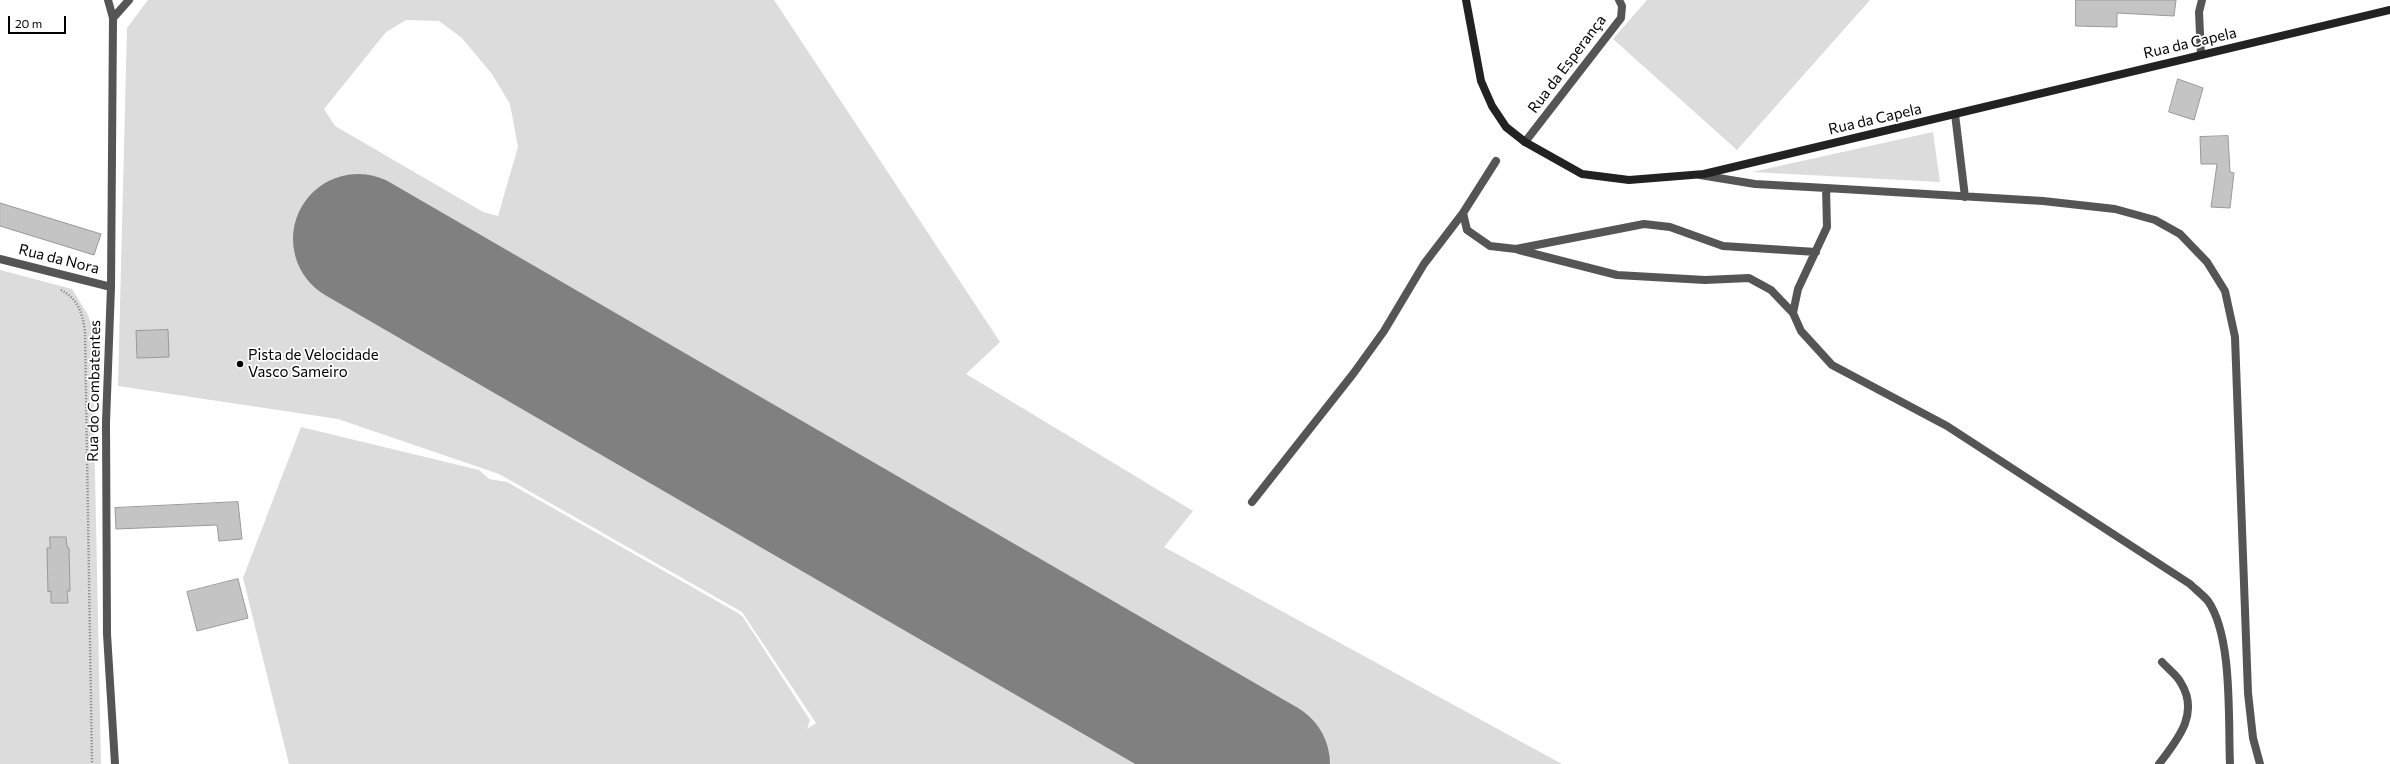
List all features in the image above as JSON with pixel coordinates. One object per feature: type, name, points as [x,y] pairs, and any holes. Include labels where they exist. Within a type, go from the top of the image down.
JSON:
[{"type":"street","name":"Rua do Combatentes","points":[[108,0],[113,18],[110,287],[106,422],[107,626],[115,764]]},
{"type":"street","points":[[113,18],[129,0]]},
{"type":"street","name":"Rua da Capela","points":[[1466,0],[1480,81],[1492,106],[1506,126],[1525,142],[1582,174],[1629,180],[1697,175],[2390,10]]},
{"type":"street","name":"Rua da Esperança","points":[[1525,142],[1621,18],[1622,6],[1619,0]]},
{"type":"street","points":[[2201,55],[2199,12],[2202,0]]},
{"type":"street","points":[[1955,114],[1965,197]]},
{"type":"street","points":[[1252,502],[1353,374],[1384,331],[1424,264],[1463,213],[1496,161]]},
{"type":"street","points":[[1697,175],[1755,184],[1965,197],[2115,209],[2156,220],[2180,234],[2207,262],[2225,291],[2235,337],[2248,693],[2253,738],[2260,764]]},
{"type":"street","points":[[1794,313],[1798,289],[1827,228],[1826,188]]},
{"type":"street","points":[[1463,213],[1467,230],[1490,246],[1516,249],[1617,276],[1704,280],[1749,278],[1771,290],[1794,313],[1801,331],[1832,364],[1947,426],[2190,584],[2208,601],[2219,623],[2225,650],[2230,764]]},
{"type":"street","points":[[1516,249],[1644,224],[1670,227],[1723,246],[1816,252]]},
{"type":"street","name":"Rua da Nora","points":[[0,259],[110,287]]},
{"type":"street","points":[[2159,764],[2180,736],[2188,719],[2188,701],[2181,682],[2162,662]]},
{"type":"path","points":[[56,288],[62,290],[76,301],[82,313],[85,331],[92,764]]},
{"type":"shaded area","points":[[148,0],[774,0],[1000,342],[966,374],[1193,511],[1164,547],[1562,764],[1326,764],[375,207],[339,268],[1197,764],[289,764],[243,578],[301,427],[479,470],[489,479],[507,482],[738,613],[743,617],[810,720],[807,729],[816,723],[742,612],[499,474],[338,419],[118,386],[127,28]],"holes":[[[406,20],[439,21],[462,38],[492,74],[510,104],[518,147],[498,216],[483,212],[335,126],[324,109],[386,32]]]},
{"type":"shaded area","points":[[1647,0],[1870,0],[1737,150],[1613,39]]},
{"type":"shaded area","points":[[1933,132],[1940,182],[1752,172]]},
{"type":"shaded area","points":[[0,270],[72,289],[88,315],[92,327],[101,764],[0,764]]},
{"type":"building","points":[[2076,0],[2176,0],[2174,16],[2117,13],[2117,27],[2076,26]]},
{"type":"building","points":[[2178,79],[2203,88],[2194,120],[2169,112]]},
{"type":"building","points":[[2228,136],[2230,172],[2234,173],[2230,208],[2211,207],[2217,164],[2201,164],[2200,137]]},
{"type":"building","points":[[0,203],[101,234],[94,255],[0,226]]},
{"type":"building","points":[[168,330],[169,357],[137,358],[136,331]]},
{"type":"building","points":[[238,502],[242,539],[219,541],[217,525],[116,529],[115,508]]},
{"type":"building","points":[[50,537],[66,537],[67,547],[69,548],[70,591],[67,591],[68,603],[51,603],[51,591],[48,592],[47,548],[50,548]]},
{"type":"building","points":[[238,579],[248,618],[197,631],[187,592]]},
{"type":"runway","points":[[358,239],[1265,764]]},
{"type":"place","name":"Pista de Velocidade Vasco Sameiro","points":[[240,364]]}]
